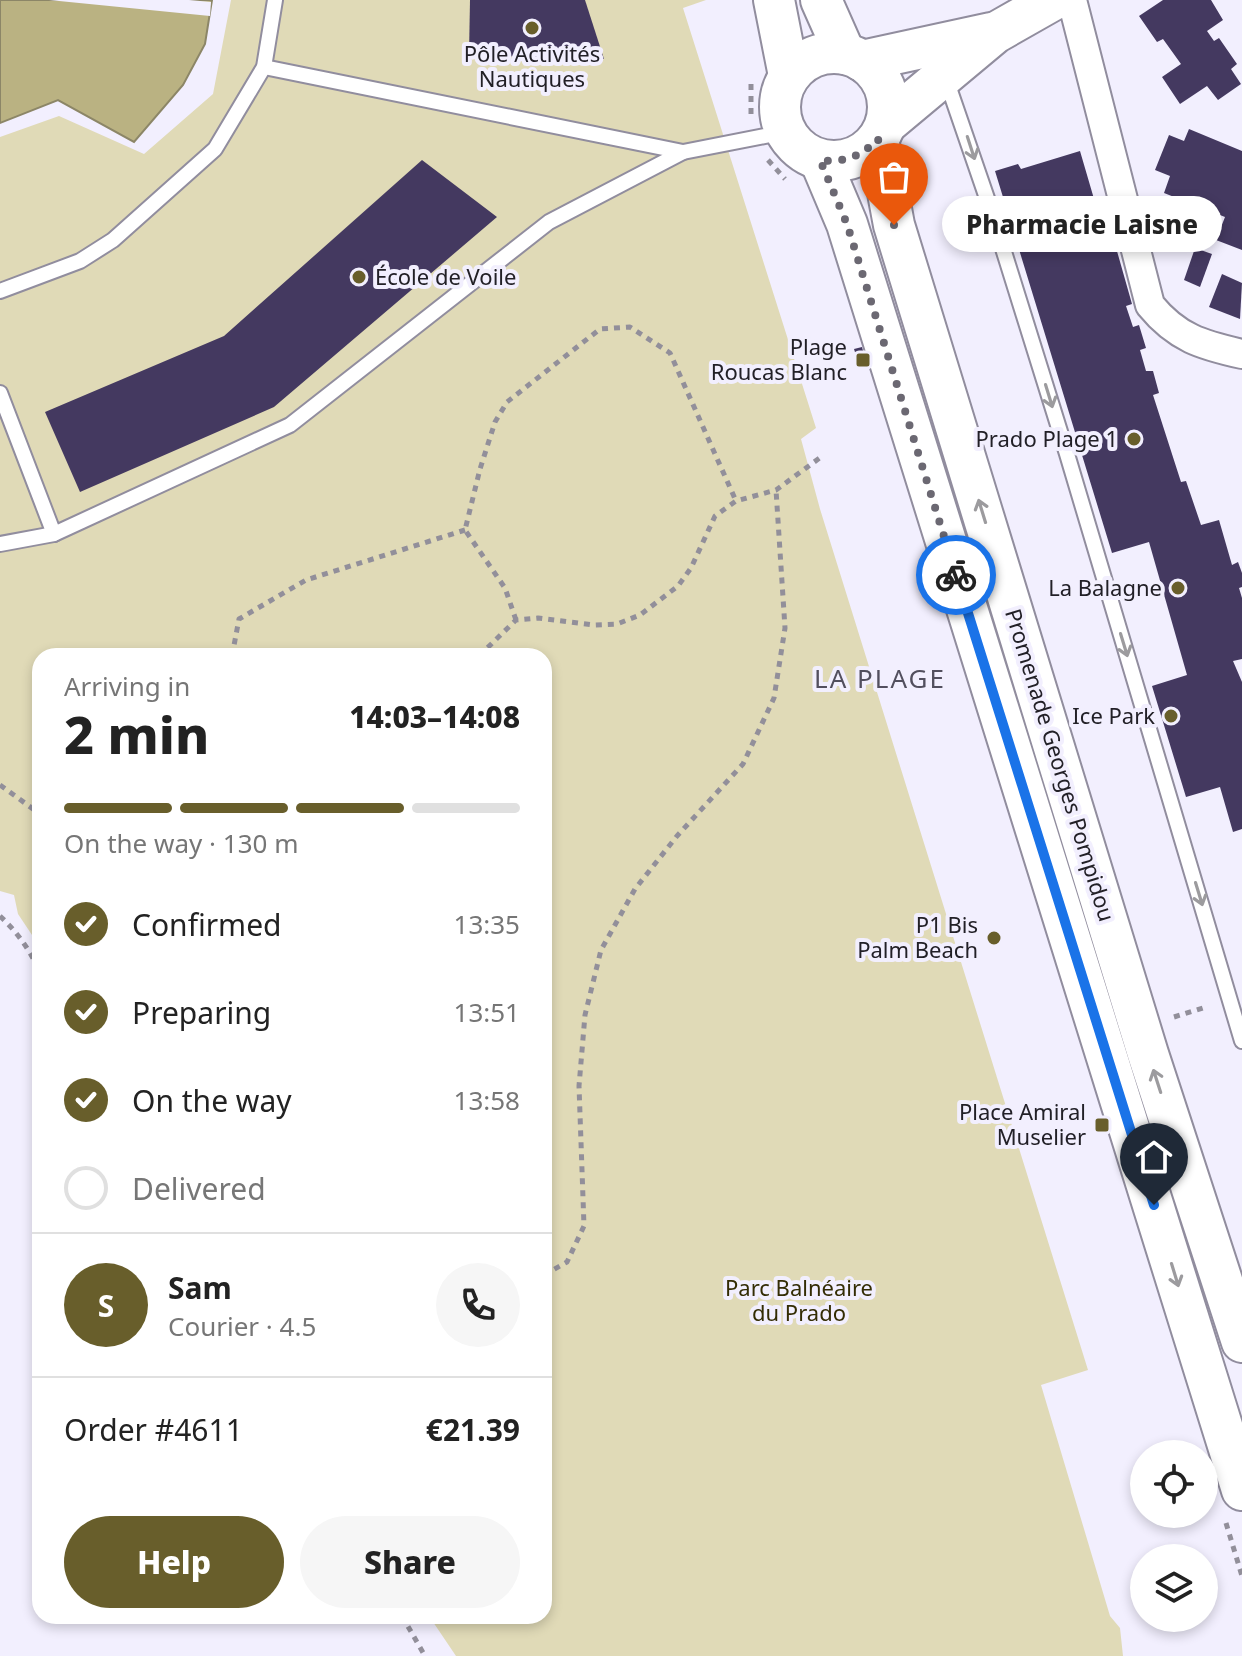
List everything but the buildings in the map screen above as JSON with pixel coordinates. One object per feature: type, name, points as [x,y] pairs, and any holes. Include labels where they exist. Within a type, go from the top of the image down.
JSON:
[{"type":"main road","points":[[774,0],[789,76]]},
{"type":"main road","name":"Promenade Georges Pompidou","points":[[821,0],[854,57],[876,72],[885,88],[888,106],[882,132],[890,212],[1144,1040],[1242,1342]]},
{"type":"main road","points":[[820,160],[836,162],[852,159],[866,151],[882,132],[944,75],[995,33],[1053,0]]},
{"type":"main road","points":[[785,132],[779,104],[789,76],[808,59],[820,54],[854,57],[995,33]]},
{"type":"main road","name":"Promenade Georges Pompidou","points":[[785,132],[806,154],[820,160],[847,224],[1242,1490]]},
{"type":"street","points":[[1072,0],[1150,305],[1166,325],[1200,343],[1242,354]]},
{"type":"lane","points":[[0,291],[80,261],[113,240],[215,149],[264,67],[275,0]]},
{"type":"lane","points":[[264,67],[683,152]]},
{"type":"lane","points":[[944,75],[993,214],[1242,1041]]},
{"type":"lane","points":[[0,544],[54,534],[290,425],[549,222],[683,152],[785,132]]},
{"type":"lane","points":[[0,393],[54,534]]},
{"type":"path","points":[[516,620],[505,588],[465,530],[483,457],[495,422],[507,402],[600,329],[630,327],[670,353],[736,501]]},
{"type":"path","points":[[487,648],[516,620],[538,618],[593,625],[617,624],[640,615],[678,586],[691,568],[715,516],[736,501],[776,490],[821,457]]},
{"type":"path","points":[[552,1270],[567,1262],[584,1226],[579,1086],[585,1015],[601,950],[635,889],[677,836],[743,764],[774,698],[785,628],[776,490]]},
{"type":"path","points":[[234,648],[239,619],[306,580],[465,530]]},
{"type":"path","points":[[0,785],[32,808]]},
{"type":"path","points":[[0,916],[13,928],[32,958]]},
{"type":"path","points":[[407,1624],[425,1656]]},
{"type":"green space","name":"Parc Balnéaire du Prado","points":[[231,0],[706,0],[683,8],[816,428],[801,439],[820,509],[1088,1370],[1041,1385],[1110,1616],[1120,1628],[1123,1656],[456,1656],[434,1624],[552,1624],[552,648],[32,648],[32,935],[18,914],[14,895],[0,891],[0,137],[59,116],[144,154],[213,94]]},
{"type":"shaded area","points":[[0,0],[212,0],[205,44],[183,85],[134,142],[58,100],[0,123]]},
{"type":"pier","points":[[49,0],[189,0],[211,2],[210,16]]},
{"type":"way so far","points":[[894,225],[878,139],[852,159],[836,162],[820,160],[847,224],[956,575]]},
{"type":"place","name":"Pôle Activités Nautiques","points":[[532,28]]},
{"type":"place","name":"Pharmacie Laisne","points":[[894,225]]},
{"type":"place","name":"École de Voile","points":[[359,277]]},
{"type":"place","name":"Plage Roucas Blanc","points":[[863,360]]},
{"type":"place","name":"Prado Plage 1","points":[[1134,439]]},
{"type":"place","name":"La Balagne","points":[[1178,588]]},
{"type":"place","name":"Ice Park","points":[[1171,716]]},
{"type":"place","name":"P1 Bis Palm Beach","points":[[994,938]]},
{"type":"place","name":"Place Amiral Muselier","points":[[1102,1125]]},
{"type":"district","name":"LA PLAGE","points":[[880,679]]},
{"type":"route","points":[[956,575],[1154,1205]]}]
